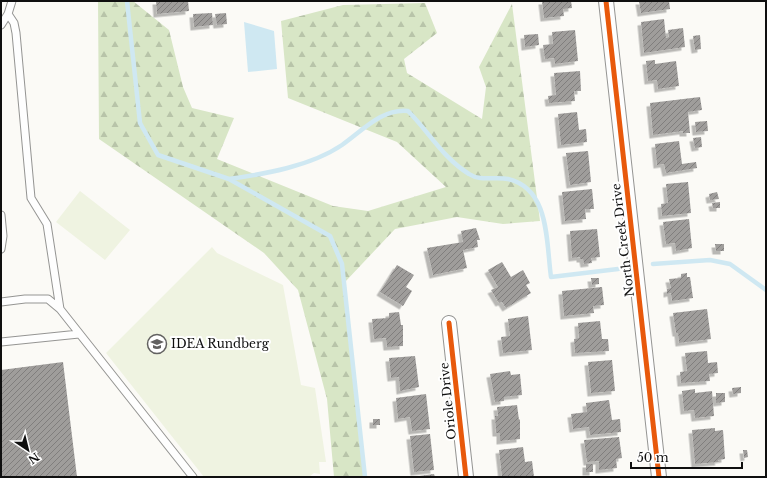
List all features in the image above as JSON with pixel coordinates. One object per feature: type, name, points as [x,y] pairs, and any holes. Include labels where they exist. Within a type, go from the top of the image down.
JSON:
[{"type":"street","name":"North Creek Drive","points":[[606,1],[659,477]]},
{"type":"street","name":"Oriole Drive","points":[[449,323],[466,477]]},
{"type":"lane","points":[[1,25],[8,14],[12,1]]},
{"type":"lane","points":[[8,14],[14,23],[16,34],[31,198],[47,224],[60,309]]},
{"type":"lane","points":[[1,215],[3,236],[1,249]]},
{"type":"lane","points":[[1,302],[25,299],[48,299],[60,309],[193,477]]},
{"type":"lane","points":[[1,342],[79,334]]},
{"type":"green space","points":[[98,1],[133,1],[169,30],[183,87],[192,108],[234,118],[217,159],[333,206],[368,211],[446,187],[397,142],[288,98],[281,21],[343,5],[425,3],[437,33],[404,59],[407,73],[482,119],[486,87],[479,67],[512,4],[540,221],[503,224],[457,217],[395,229],[345,282],[366,477],[334,477],[327,399],[298,290],[264,253],[99,139]]},
{"type":"green space","points":[[80,191],[130,230],[105,260],[56,222]]},
{"type":"green space","points":[[212,247],[217,253],[283,285],[301,385],[315,388],[326,462],[319,462],[320,474],[314,473],[309,477],[204,477],[106,353]]},
{"type":"water","points":[[244,22],[274,31],[277,69],[248,72]]},
{"type":"building","points":[[156,1],[188,1],[189,11],[157,14]]},
{"type":"building","points":[[542,1],[571,1],[572,8],[563,9],[564,16],[544,18]]},
{"type":"building","points":[[639,1],[669,1],[670,9],[641,13]]},
{"type":"building","points":[[212,13],[213,25],[194,27],[193,14]]},
{"type":"building","points":[[226,13],[227,24],[217,25],[215,14]]},
{"type":"building","points":[[664,19],[666,38],[669,37],[668,30],[683,28],[685,47],[644,53],[641,22]]},
{"type":"building","points":[[575,30],[578,61],[555,64],[554,58],[545,59],[543,45],[553,44],[552,32]]},
{"type":"building","points":[[538,34],[539,45],[525,47],[524,35]]},
{"type":"building","points":[[700,35],[701,49],[695,50],[693,36]]},
{"type":"building","points":[[655,60],[655,64],[676,61],[679,86],[658,89],[657,80],[648,81],[646,61]]},
{"type":"building","points":[[580,71],[581,91],[574,91],[575,101],[549,103],[548,96],[556,95],[554,73]]},
{"type":"building","points":[[700,97],[702,110],[688,112],[690,133],[683,133],[683,131],[653,135],[650,103]]},
{"type":"building","points":[[577,112],[579,130],[586,129],[587,142],[561,145],[558,114]]},
{"type":"building","points":[[707,121],[708,131],[696,132],[695,122]]},
{"type":"building","points":[[701,137],[702,147],[695,148],[693,138]]},
{"type":"building","points":[[679,141],[682,164],[696,162],[697,168],[666,173],[664,164],[657,165],[655,144]]},
{"type":"building","points":[[588,151],[591,182],[570,185],[566,153]]},
{"type":"building","points":[[688,182],[691,213],[662,216],[661,204],[668,203],[666,184]]},
{"type":"building","points":[[592,189],[594,209],[585,209],[586,219],[565,221],[562,192]]},
{"type":"building","points":[[717,192],[719,199],[710,200],[709,194]]},
{"type":"building","points":[[720,202],[720,208],[713,208],[712,203]]},
{"type":"building","points":[[689,219],[692,248],[676,251],[675,243],[666,244],[663,222]]},
{"type":"building","points":[[476,228],[480,240],[477,240],[478,247],[463,250],[467,268],[433,275],[427,248],[463,242],[461,231]]},
{"type":"building","points":[[597,229],[600,257],[591,258],[592,263],[584,264],[583,259],[580,259],[580,257],[572,258],[570,231]]},
{"type":"building","points":[[715,244],[724,244],[724,251],[716,251]]},
{"type":"building","points":[[502,262],[511,277],[523,270],[530,283],[526,285],[531,293],[506,308],[502,302],[499,303],[491,290],[498,287],[488,270]]},
{"type":"building","points":[[397,265],[414,275],[406,287],[412,291],[403,306],[380,292]]},
{"type":"building","points":[[687,273],[687,277],[690,277],[693,298],[672,301],[671,293],[667,294],[667,289],[671,288],[669,279],[681,278],[681,274]]},
{"type":"building","points":[[591,278],[599,278],[599,284],[592,285]]},
{"type":"building","points":[[602,287],[604,305],[593,306],[594,313],[564,316],[562,291]]},
{"type":"building","points":[[707,309],[711,339],[679,343],[673,313]]},
{"type":"building","points":[[399,312],[401,325],[403,325],[403,346],[387,347],[386,338],[374,339],[372,319],[389,318],[389,313]]},
{"type":"building","points":[[528,316],[532,350],[503,353],[501,337],[510,336],[508,319]]},
{"type":"building","points":[[600,321],[602,339],[608,339],[609,351],[575,353],[574,339],[579,338],[578,323]]},
{"type":"building","points":[[707,351],[708,363],[717,362],[718,373],[709,374],[710,381],[681,383],[680,372],[687,371],[685,353]]},
{"type":"building","points":[[415,356],[419,387],[400,391],[399,377],[391,378],[389,358]]},
{"type":"building","points":[[612,360],[615,391],[591,393],[588,362]]},
{"type":"building","points":[[63,362],[77,477],[1,477],[1,370]]},
{"type":"building","points":[[510,371],[511,375],[520,374],[522,395],[504,397],[504,401],[495,402],[490,374]]},
{"type":"building","points":[[741,387],[741,393],[733,394],[732,388]]},
{"type":"building","points":[[695,389],[695,393],[712,391],[714,416],[695,418],[694,410],[684,411],[682,391]]},
{"type":"building","points":[[716,393],[725,393],[725,402],[716,403]]},
{"type":"building","points":[[426,394],[430,429],[412,431],[410,417],[398,419],[396,398]]},
{"type":"building","points":[[609,400],[612,420],[620,419],[621,432],[590,435],[589,427],[573,429],[571,414],[587,412],[586,403]]},
{"type":"building","points":[[517,405],[519,420],[520,419],[520,439],[500,441],[500,433],[496,433],[495,416],[498,416],[497,407]]},
{"type":"building","points":[[373,419],[380,419],[380,425],[373,425]]},
{"type":"building","points":[[715,428],[715,431],[723,430],[725,459],[718,460],[719,462],[695,464],[692,430]]},
{"type":"building","points":[[430,434],[434,470],[414,472],[410,436]]},
{"type":"building","points":[[619,437],[622,458],[616,459],[617,468],[599,470],[599,461],[587,462],[584,440]]},
{"type":"building","points":[[523,447],[525,462],[532,461],[534,477],[502,477],[499,450]]},
{"type":"building","points":[[743,450],[747,450],[748,457],[744,458]]},
{"type":"building","points":[[586,464],[593,464],[593,472],[586,472]]},
{"type":"building","points":[[434,474],[435,477],[419,477],[419,476]]},
{"type":"waterway","points":[[127,1],[140,123],[158,155],[229,179],[330,236],[342,264],[365,477]]},
{"type":"waterway","points":[[229,179],[272,172],[302,164],[342,145],[381,117],[389,113],[408,111],[444,153],[469,174],[478,178],[508,179],[522,185],[532,193],[539,205],[543,218],[551,277],[618,269]]},
{"type":"waterway","points":[[653,264],[710,260],[730,264],[766,290]]},
{"type":"cycle path","points":[[606,1],[659,477]]},
{"type":"cycle path","points":[[449,323],[466,477]]},
{"type":"place","name":"IDEA Rundberg","points":[[157,344]]}]
